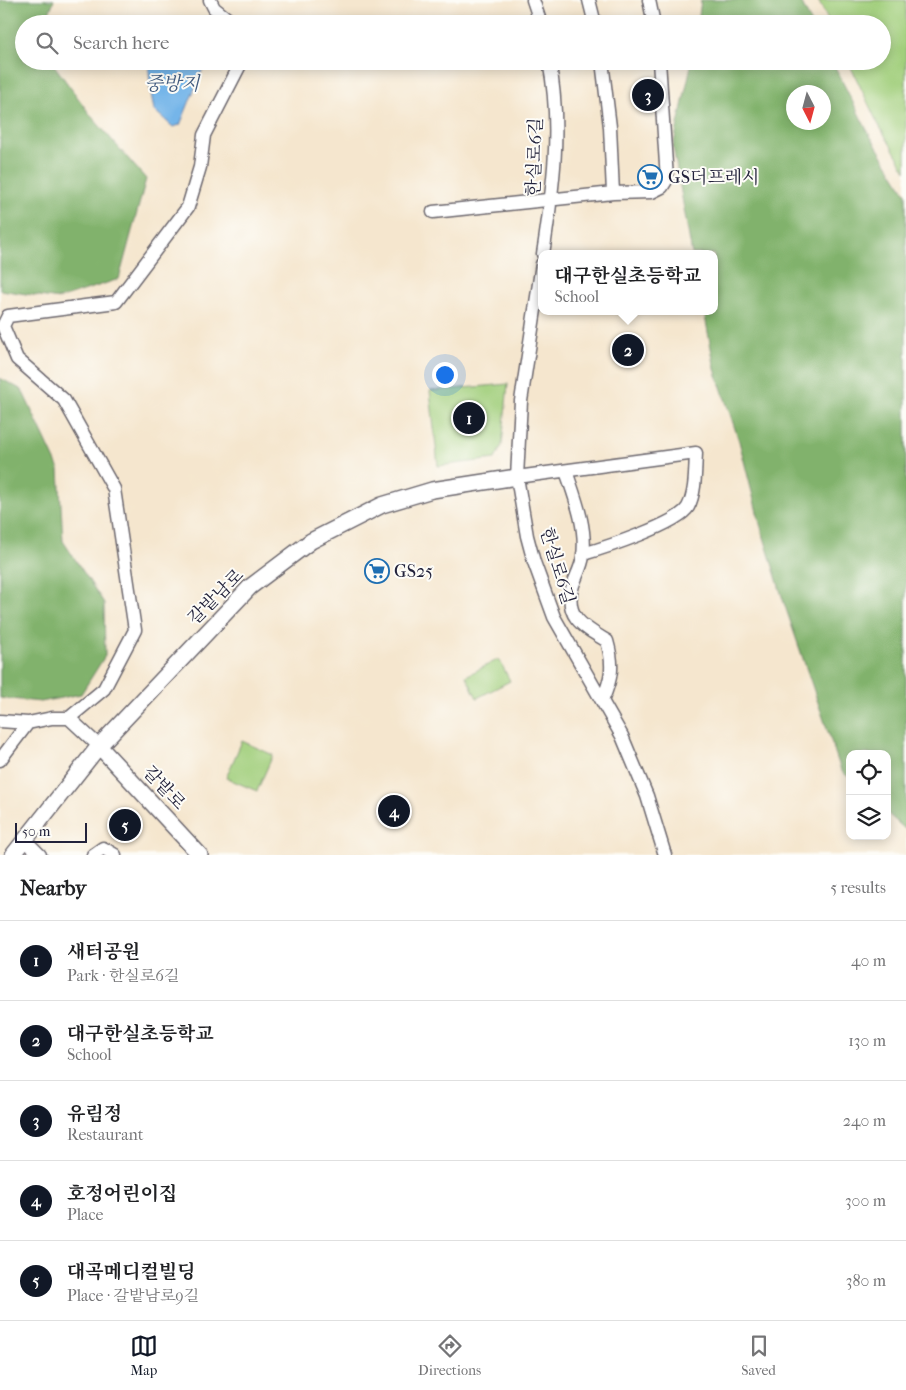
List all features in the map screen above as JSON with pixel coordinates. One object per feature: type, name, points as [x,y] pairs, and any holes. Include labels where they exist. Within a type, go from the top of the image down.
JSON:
[{"type":"main road","name":"갈밭남로","points":[[14,855],[99,746],[250,587],[311,540],[382,505],[432,490],[517,476]]},
{"type":"main road","name":"갈밭로","points":[[99,746],[200,855]]},
{"type":"street","points":[[210,0],[214,8],[223,15]]},
{"type":"street","points":[[533,0],[538,15]]},
{"type":"street","points":[[589,0],[593,15]]},
{"type":"street","points":[[650,0],[652,15]]},
{"type":"street","points":[[0,721],[28,723],[52,718],[69,718],[104,689],[135,630],[114,489],[64,400],[17,359],[3,326],[8,316],[116,302],[188,207],[200,167],[204,135],[237,70]]},
{"type":"street","name":"한실로6길","points":[[544,250],[555,170],[556,144],[554,97],[550,70]]},
{"type":"street","points":[[603,70],[610,127],[612,193]]},
{"type":"street","points":[[433,212],[612,193],[652,192],[662,188],[667,179],[660,70]]},
{"type":"street","name":"한실로6길","points":[[538,290],[521,401],[517,476],[534,562],[554,617],[622,736],[647,796],[665,855]]},
{"type":"street","points":[[517,476],[696,453],[692,495],[688,508],[677,517],[644,533],[583,554]]},
{"type":"street","points":[[566,471],[583,525],[583,554],[572,588],[570,602],[577,621],[607,641],[612,656],[610,681],[602,701]]},
{"type":"street","points":[[561,629],[576,618]]},
{"type":"street","points":[[69,718],[99,746]]},
{"type":"street","points":[[0,760],[28,723]]},
{"type":"street","points":[[26,840],[40,855]]},
{"type":"street","points":[[93,855],[103,848],[115,855]]},
{"type":"green space","points":[[0,0],[54,0],[48,15],[15,15],[15,70],[58,70],[92,117],[146,179],[119,279],[59,299],[0,290]]},
{"type":"green space","points":[[701,0],[800,0],[808,15],[699,15]]},
{"type":"green space","points":[[818,0],[906,0],[906,171],[877,122],[852,70],[891,70],[891,15],[826,15]]},
{"type":"green space","points":[[690,70],[837,70],[869,134],[906,194],[906,830],[891,817],[891,750],[846,750],[846,775],[841,770],[784,603],[760,524],[739,441],[715,369],[705,315],[718,315],[718,250],[691,250],[673,147]]},
{"type":"green space","points":[[0,378],[22,390],[59,469],[63,541],[104,603],[105,656],[81,694],[41,702],[0,698]]},
{"type":"green space","points":[[508,384],[502,445],[495,459],[438,466],[430,391]]},
{"type":"green space","points":[[499,659],[510,681],[477,698],[466,676]]},
{"type":"green space","points":[[242,741],[273,755],[257,791],[226,778]]},
{"type":"water","name":"중방지","points":[[149,70],[202,70],[180,125],[173,127],[154,110]]},
{"type":"place","name":"유림정","points":[[648,95]]},
{"type":"place","name":"GS더프레시","points":[[650,177]]},
{"type":"place","name":"대구한실초등학교","points":[[628,350]]},
{"type":"place","name":"새터공원","points":[[469,418]]},
{"type":"place","name":"GS25","points":[[377,571]]},
{"type":"place","name":"호정어린이집","points":[[394,811]]},
{"type":"place","name":"대곡메디컬빌딩","points":[[125,825]]}]
